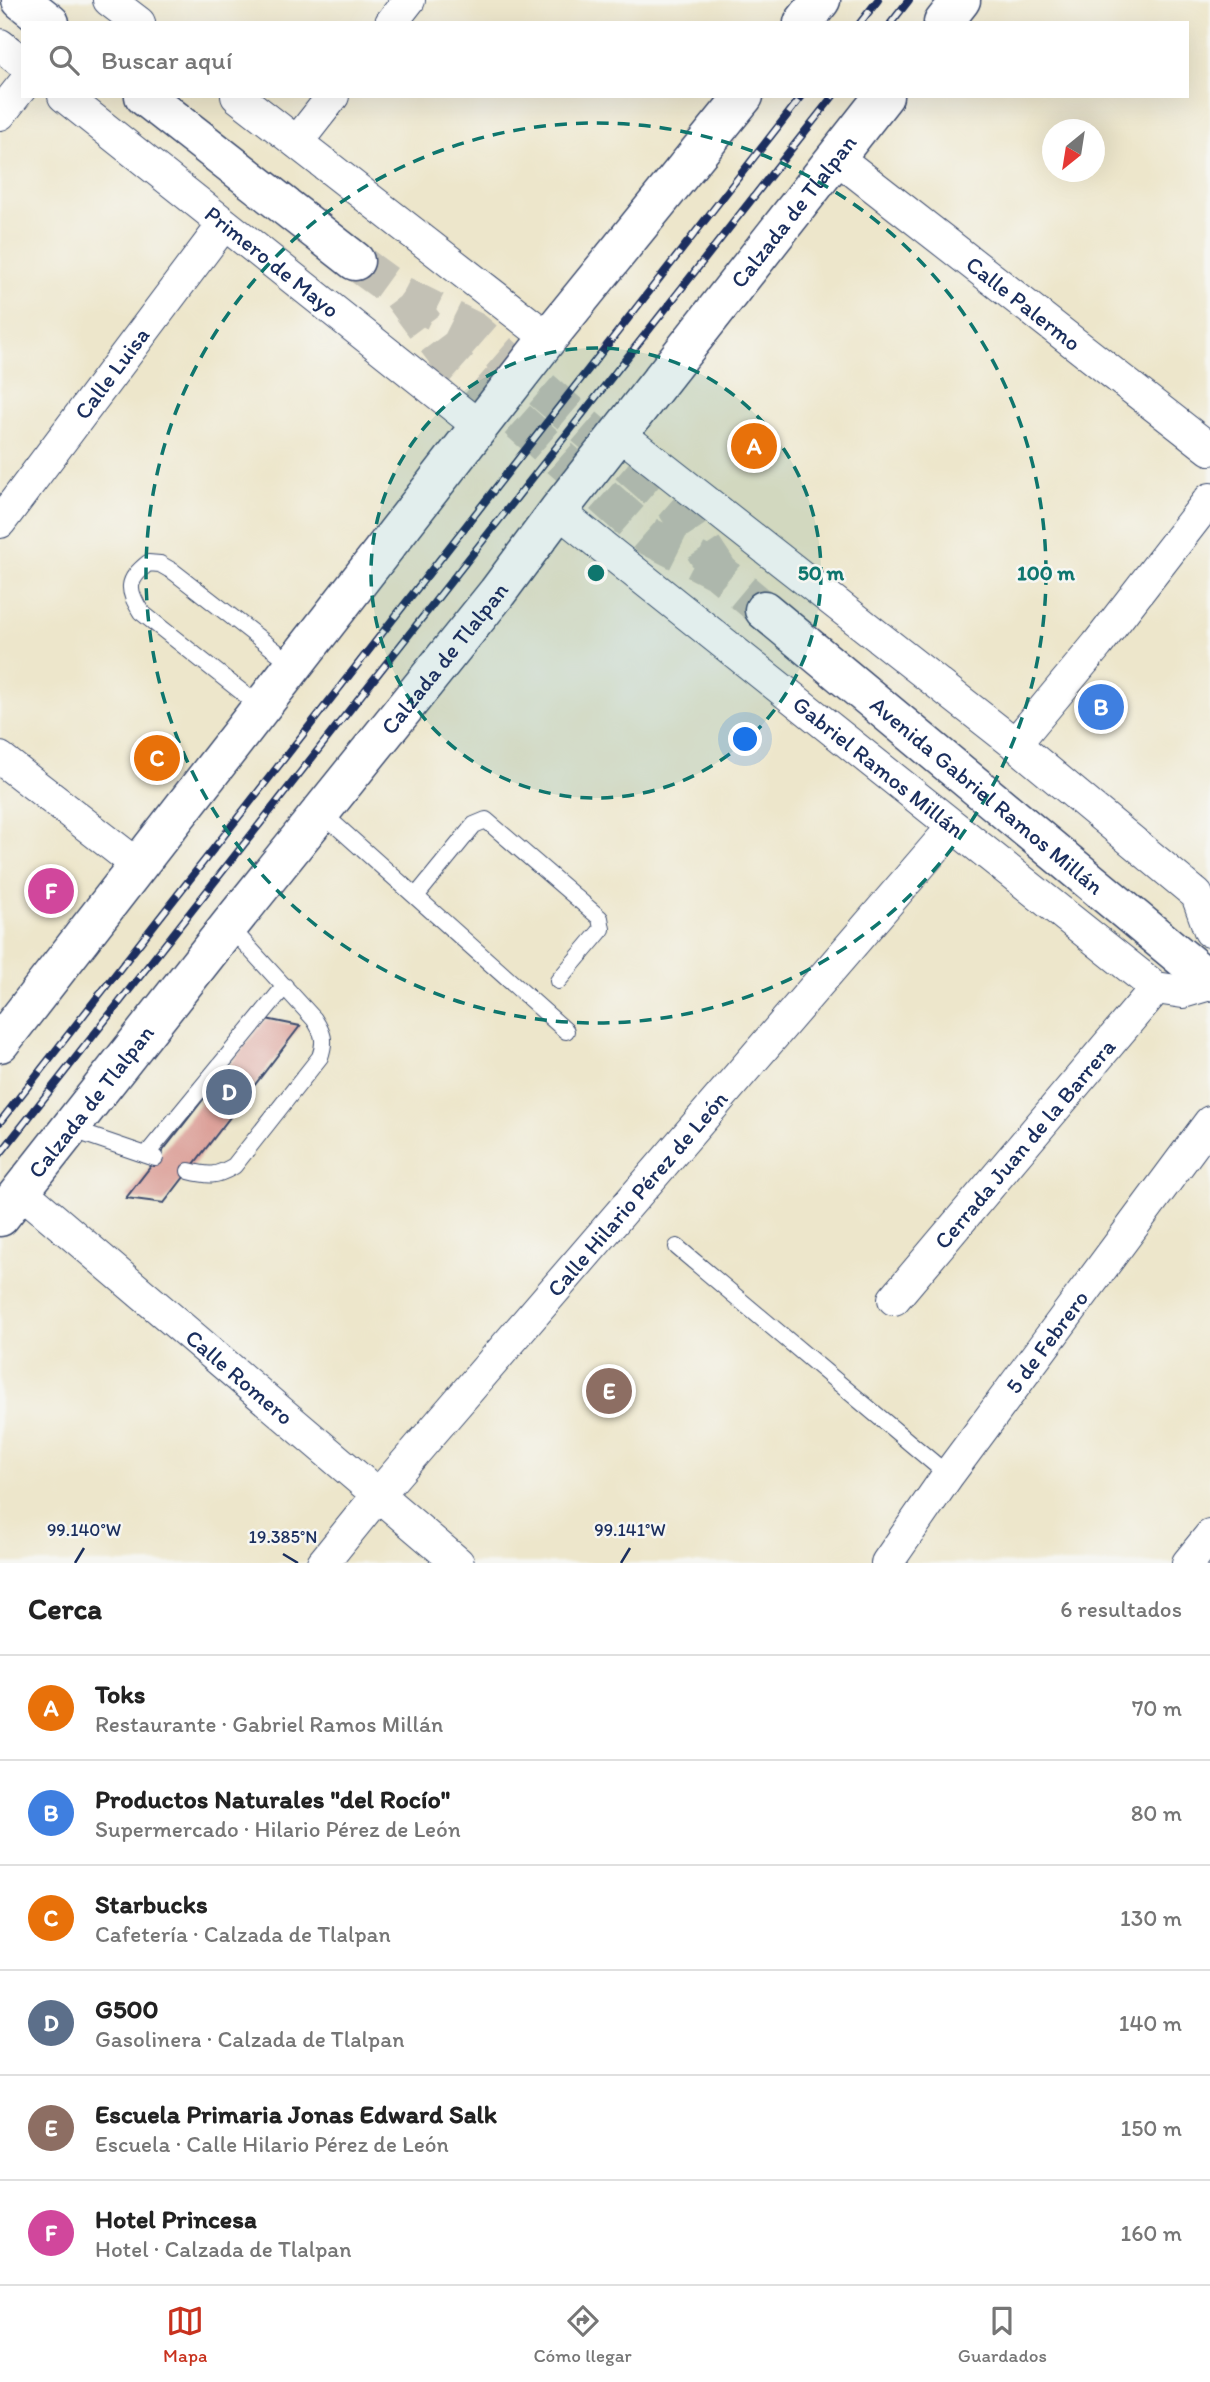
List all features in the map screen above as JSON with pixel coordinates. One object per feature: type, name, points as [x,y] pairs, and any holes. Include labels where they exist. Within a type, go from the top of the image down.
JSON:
[{"type":"main road","points":[[21,0],[47,21]]},
{"type":"main road","points":[[805,21],[821,0]]},
{"type":"main road","points":[[945,21],[961,0]]},
{"type":"main road","points":[[147,98],[355,261]]},
{"type":"main road","points":[[0,1043],[548,338],[742,98]]},
{"type":"main road","name":"Calzada de Tlalpan","points":[[10,1204],[497,593],[558,511],[882,98]]},
{"type":"main road","name":"Avenida Gabriel Ramos Millán","points":[[764,610],[1210,982]]},
{"type":"street","points":[[109,0],[136,21]]},
{"type":"street","points":[[392,21],[408,0]]},
{"type":"street","points":[[0,45],[21,61]]},
{"type":"street","points":[[0,114],[21,88]]},
{"type":"street","name":"Primero de Mayo","points":[[66,98],[480,427]]},
{"type":"street","points":[[240,98],[548,338]]},
{"type":"street","points":[[297,142],[330,98]]},
{"type":"street","name":"Calle Palermo","points":[[836,157],[1210,449]]},
{"type":"street","name":"Calle Luisa","points":[[0,522],[224,224]]},
{"type":"street","points":[[620,434],[1015,744],[1197,895],[1210,931]]},
{"type":"street","points":[[1015,744],[1097,645],[1210,499]]},
{"type":"street","name":"Gabriel Ramos Millán","points":[[558,511],[1156,988]]},
{"type":"street","points":[[0,758],[139,866]]},
{"type":"street","name":"Calle Hilario Pérez de León","points":[[323,1563],[378,1495],[953,827]]},
{"type":"street","points":[[1156,988],[1184,992],[1210,982]]},
{"type":"street","name":"Cerrada Juan de la Barrera","points":[[894,1299],[1156,988]]},
{"type":"street","name":"5 de Febrero","points":[[887,1563],[948,1475],[1210,1122]]},
{"type":"street","name":"Calle Romero","points":[[10,1204],[378,1495],[458,1563]]},
{"type":"street","points":[[1188,1563],[1210,1535]]},
{"type":"lane","points":[[262,708],[141,612],[131,597],[130,584],[136,572],[148,563],[167,568],[295,666]]},
{"type":"lane","points":[[321,812],[566,1031]]},
{"type":"lane","points":[[417,895],[474,825],[486,820],[600,918],[602,929],[558,981]]},
{"type":"lane","points":[[189,1171],[219,1175],[233,1166],[320,1057],[324,1046],[324,1036],[314,1019],[229,926]]},
{"type":"lane","points":[[70,1129],[152,1157],[285,986]]},
{"type":"lane","points":[[677,1247],[948,1475]]},
{"type":"building","points":[[266,1019],[300,1026],[164,1203],[126,1198]]},
{"type":"tunnel","points":[[355,261],[402,295],[474,331],[675,505],[718,570]]},
{"type":"tunnel","points":[[402,295],[452,362],[648,536],[719,572],[764,610]]},
{"type":"railway","points":[[862,21],[878,0]]},
{"type":"railway","points":[[893,21],[909,0]]},
{"type":"railway","points":[[0,1122],[800,98]]},
{"type":"railway","points":[[0,1154],[831,98]]},
{"type":"place","name":"Toks","points":[[754,446]]},
{"type":"place","name":"Productos Naturales \"del Rocío\"","points":[[1101,707]]},
{"type":"place","name":"Starbucks","points":[[157,758]]},
{"type":"place","name":"Hotel Princesa","points":[[51,891]]},
{"type":"place","name":"G500","points":[[229,1092]]},
{"type":"place","name":"Escuela Primaria Jonas Edward Salk","points":[[609,1391]]}]
